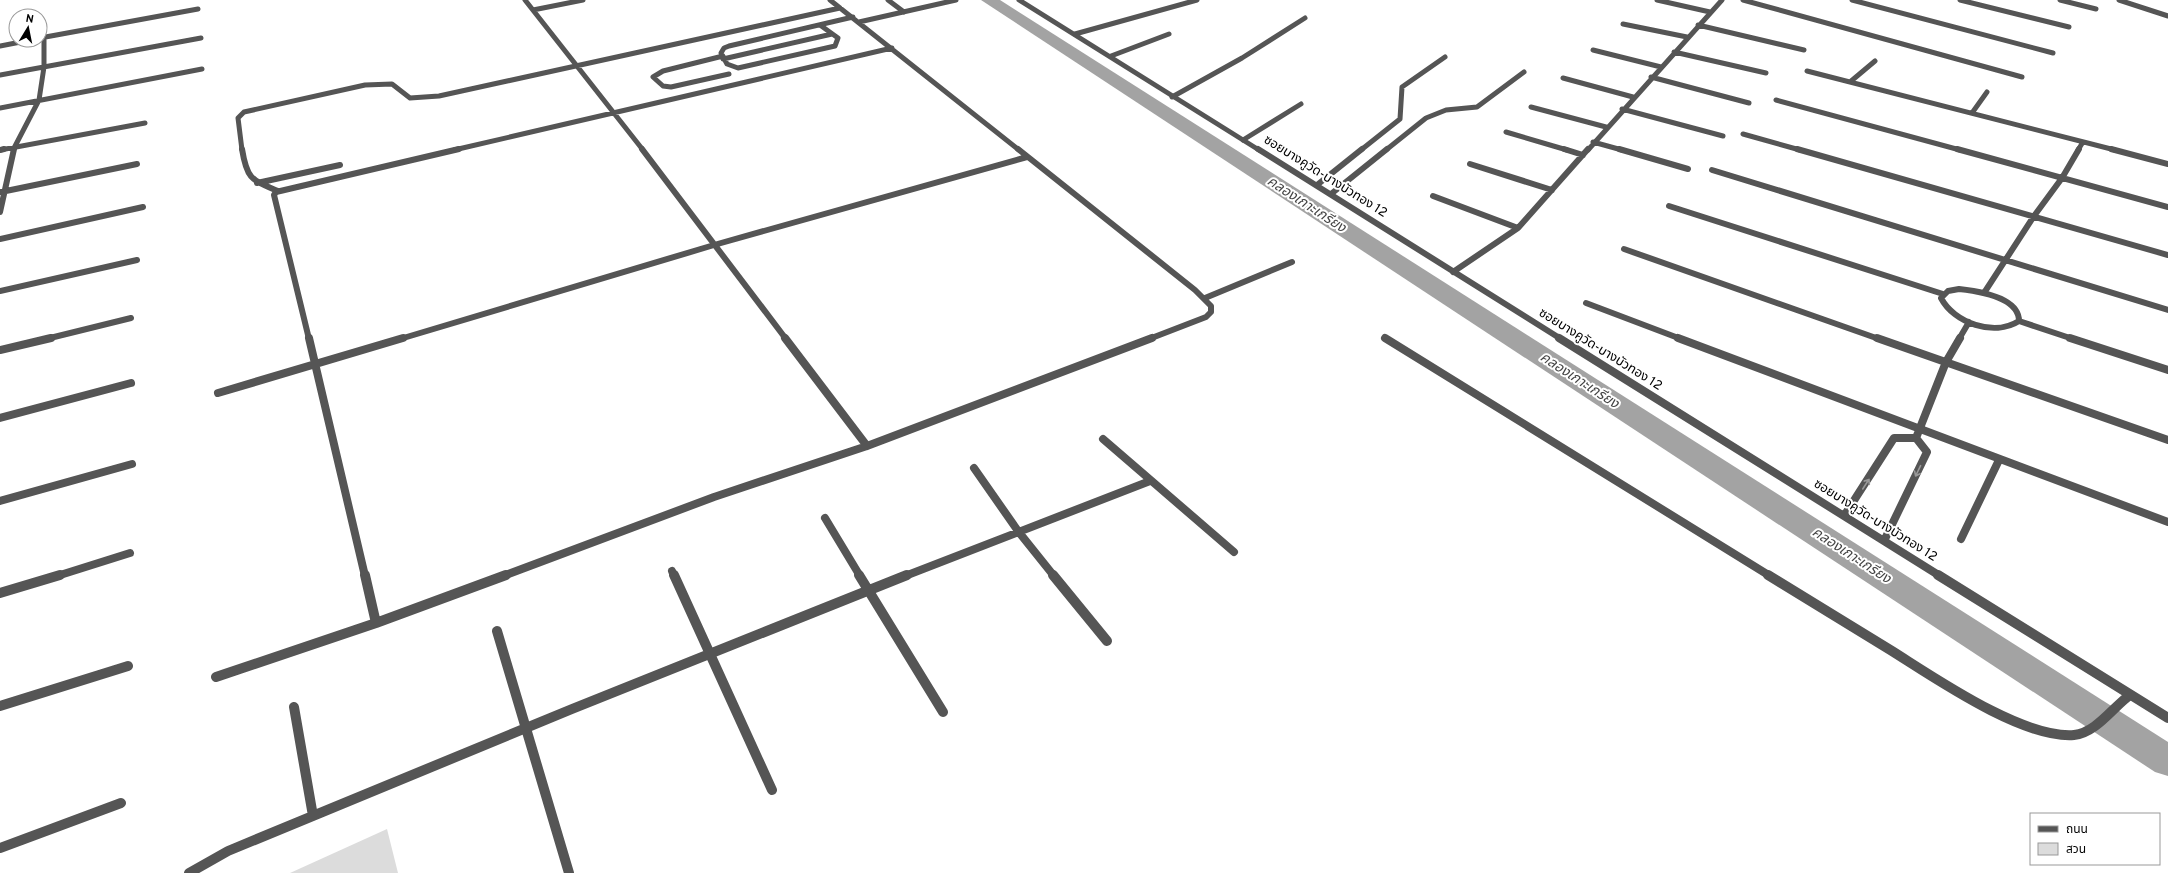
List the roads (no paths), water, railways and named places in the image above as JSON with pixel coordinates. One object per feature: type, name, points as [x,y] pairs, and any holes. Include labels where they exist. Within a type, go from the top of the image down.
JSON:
[{"type":"street","points":[[525,0],[614,113],[867,446]]},
{"type":"street","points":[[532,10],[582,0]]},
{"type":"street","points":[[216,677],[376,623],[714,497],[867,446],[1206,317],[1211,312],[1211,306],[1205,298],[830,0]]},
{"type":"street","points":[[888,0],[904,12]]},
{"type":"street","points":[[931,0],[937,4]]},
{"type":"street","points":[[859,22],[956,0]]},
{"type":"street","name":"ซอยบางคูวัด-บางบัวทอง 12","points":[[1019,0],[1111,56],[1172,96],[1331,194],[1453,272],[2168,718]]},
{"type":"street","points":[[1075,34],[1197,0]]},
{"type":"street","points":[[1657,0],[1710,12]]},
{"type":"street","points":[[1453,272],[1518,228],[1622,109],[1722,0]]},
{"type":"street","points":[[1743,0],[2022,77]]},
{"type":"street","points":[[1852,0],[2052,53]]},
{"type":"street","points":[[1960,0],[2069,27]]},
{"type":"street","points":[[2060,0],[2096,9]]},
{"type":"street","points":[[2119,0],[2168,16]]},
{"type":"street","points":[[840,8],[578,67],[439,96],[410,98],[392,84],[384,83],[365,85],[244,112],[238,118],[246,168],[250,176],[257,183],[278,191],[892,48]]},
{"type":"street","points":[[48,37],[198,10]]},
{"type":"street","points":[[820,25],[838,38],[838,42],[832,47],[746,67],[731,67],[723,58],[721,53],[724,48],[853,17]]},
{"type":"street","points":[[1172,96],[1242,58],[1305,18]]},
{"type":"street","points":[[1623,24],[1687,37]]},
{"type":"street","points":[[1698,25],[1804,50]]},
{"type":"street","points":[[729,74],[671,87],[663,86],[654,77],[663,71],[832,34]]},
{"type":"street","points":[[1111,56],[1169,34]]},
{"type":"street","points":[[0,75],[201,38]]},
{"type":"street","points":[[0,212],[2,192],[14,148],[39,100],[44,67],[43,48]]},
{"type":"street","points":[[1593,50],[1661,67]]},
{"type":"street","points":[[1674,52],[1766,73]]},
{"type":"street","points":[[1316,185],[1400,119],[1402,112],[1400,98],[1402,87],[1445,57]]},
{"type":"street","points":[[1850,82],[1875,61]]},
{"type":"street","points":[[0,108],[202,69]]},
{"type":"street","points":[[1806,71],[2168,164]]},
{"type":"street","points":[[1331,194],[1426,118],[1446,110],[1477,107],[1524,72]]},
{"type":"street","points":[[1651,77],[1749,102]]},
{"type":"street","points":[[1563,78],[1633,97]]},
{"type":"street","points":[[1972,113],[1987,92]]},
{"type":"street","points":[[1776,100],[2168,207]]},
{"type":"street","points":[[1243,140],[1300,104]]},
{"type":"street","points":[[1531,107],[1606,127]]},
{"type":"street","points":[[1622,109],[1723,136]]},
{"type":"street","points":[[0,150],[145,122]]},
{"type":"street","points":[[1506,132],[1583,155]]},
{"type":"street","points":[[1743,134],[2168,255]]},
{"type":"street","points":[[1593,142],[1688,169]]},
{"type":"street","points":[[1984,293],[2034,216],[2062,178],[2083,142]]},
{"type":"street","points":[[218,393],[316,362],[714,245],[1027,157]]},
{"type":"street","points":[[2,192],[137,164]]},
{"type":"street","points":[[1470,164],[1552,190]]},
{"type":"street","points":[[257,183],[340,165]]},
{"type":"street","points":[[1712,170],[2168,310]]},
{"type":"street","points":[[278,191],[274,195],[300,306],[316,362],[376,623]]},
{"type":"street","points":[[1433,196],[1518,228]]},
{"type":"street","points":[[1669,206],[1943,294],[1959,289],[1984,293],[2008,303],[2020,315],[2019,321],[2015,325],[2007,328],[1982,326],[1969,322],[1948,311],[1942,304],[1941,298],[1943,294]]},
{"type":"street","points":[[0,239],[143,207]]},
{"type":"street","points":[[1624,249],[2168,440]]},
{"type":"street","points":[[0,291],[138,260]]},
{"type":"street","points":[[1205,298],[1292,262]]},
{"type":"street","points":[[1586,303],[1921,428],[1999,460],[2168,522]]},
{"type":"street","points":[[0,350],[130,318]]},
{"type":"street","points":[[2019,321],[2168,370]]},
{"type":"street","points":[[1916,438],[1946,362],[1969,322]]},
{"type":"street","points":[[1385,338],[1981,706],[2033,728],[2069,736],[2085,733],[2130,694]]},
{"type":"street","points":[[0,418],[131,383]]},
{"type":"street","points":[[1844,516],[1894,438],[1916,438]]},
{"type":"street","points":[[1884,541],[1927,452],[1916,438]]},
{"type":"street","points":[[1103,439],[1234,552]]},
{"type":"street","points":[[1961,539],[1999,460]]},
{"type":"street","points":[[0,501],[132,464]]},
{"type":"street","points":[[974,468],[1018,531],[1107,641]]},
{"type":"street","points":[[189,873],[228,851],[527,727],[1018,531],[1150,481]]},
{"type":"street","points":[[825,518],[943,712]]},
{"type":"street","points":[[0,593],[130,553]]},
{"type":"street","points":[[672,571],[711,653],[772,790]]},
{"type":"street","points":[[497,631],[527,727],[569,873]]},
{"type":"street","points":[[0,706],[128,666]]},
{"type":"street","points":[[294,707],[313,816]]},
{"type":"street","points":[[0,848],[121,803]]},
{"type":"waterway","name":"คลองเกาะเกรียง","points":[[989,0],[2168,761]]}]
